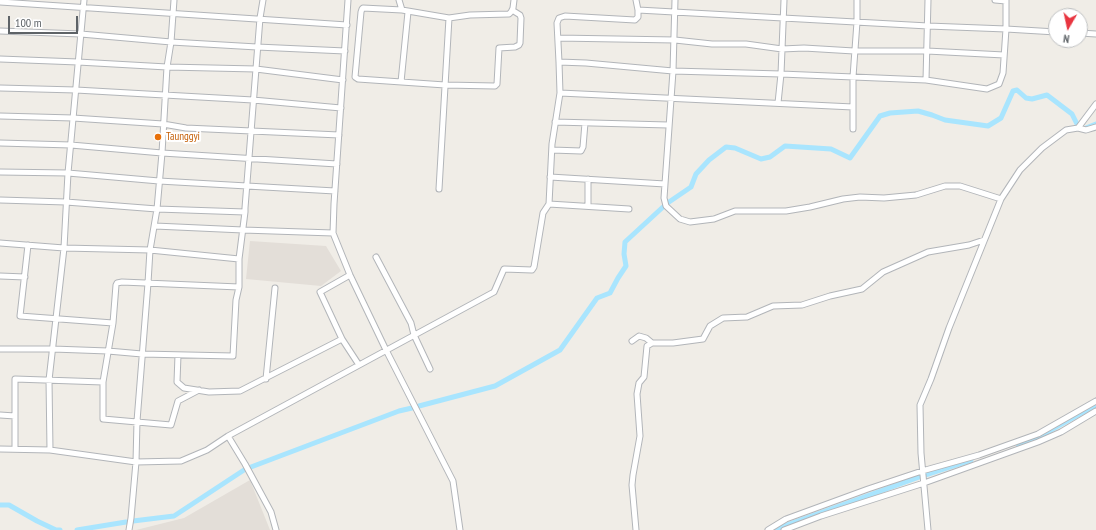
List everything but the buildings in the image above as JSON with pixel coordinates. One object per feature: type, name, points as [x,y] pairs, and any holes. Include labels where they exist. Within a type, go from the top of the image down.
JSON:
[{"type":"street","points":[[50,450],[49,380],[64,248],[68,173],[84,0]]},
{"type":"street","points":[[129,530],[136,462],[137,421],[150,250],[157,209],[167,67],[171,42],[174,0]]},
{"type":"street","points":[[0,349],[53,349],[142,354],[233,356],[236,300],[239,287],[257,47],[263,0]]},
{"type":"street","points":[[348,0],[333,233],[350,275],[386,350],[453,481],[460,530]]},
{"type":"street","points":[[399,0],[405,11],[401,82]]},
{"type":"street","points":[[512,10],[520,15],[521,18],[520,43],[515,47],[499,48],[497,84],[495,86],[445,85],[358,79],[356,77],[362,9],[364,8],[405,11],[449,18],[470,15],[509,14],[512,10],[514,0]]},
{"type":"street","points":[[0,449],[50,450],[136,462],[181,461],[207,450],[228,436],[494,292],[504,269],[532,270],[534,268],[544,213],[549,204],[552,150],[560,93],[557,23],[559,18],[565,16],[635,20],[638,17],[636,0]]},
{"type":"street","points":[[675,0],[673,71],[664,198],[666,206],[680,219],[690,222],[714,219],[735,211],[786,211],[843,199],[860,197],[884,198],[916,195],[945,186],[960,186],[1001,199]]},
{"type":"street","points":[[778,103],[781,74],[784,0]]},
{"type":"street","points":[[853,129],[853,77],[857,0]]},
{"type":"street","points":[[926,80],[928,0]]},
{"type":"street","points":[[559,62],[673,71],[926,80],[987,89],[999,84],[1003,73],[1006,0],[995,0]]},
{"type":"street","points":[[0,2],[260,18],[347,25]]},
{"type":"street","points":[[638,10],[1048,31]]},
{"type":"street","points":[[439,189],[449,18]]},
{"type":"street","points":[[0,30],[81,34],[171,42],[345,51]]},
{"type":"street","points":[[558,38],[674,40],[712,44],[746,44],[782,48],[854,51],[927,51],[1004,55]]},
{"type":"street","points":[[0,59],[167,67],[256,69],[343,80]]},
{"type":"street","points":[[0,88],[76,90],[253,100],[341,108]]},
{"type":"street","points":[[560,93],[853,107]]},
{"type":"street","points":[[1078,128],[1096,104]]},
{"type":"street","points":[[0,116],[73,118],[163,124],[186,128],[339,135]]},
{"type":"street","points":[[555,122],[668,125]]},
{"type":"street","points":[[552,150],[581,151],[583,147],[585,123]]},
{"type":"street","points":[[928,530],[922,472],[920,405],[1001,199],[1020,170],[1042,148],[1066,130],[1078,128],[1086,130],[1096,127]]},
{"type":"street","points":[[0,143],[71,144],[162,153],[337,164]]},
{"type":"street","points":[[0,172],[68,173],[335,191]]},
{"type":"street","points":[[550,177],[665,184]]},
{"type":"street","points":[[588,179],[588,206]]},
{"type":"street","points":[[0,200],[66,202],[157,209],[245,212]]},
{"type":"street","points":[[549,204],[629,209]]},
{"type":"street","points":[[155,226],[333,233]]},
{"type":"street","points":[[636,530],[632,485],[640,436],[637,394],[639,383],[644,377],[647,346],[652,343],[673,343],[703,339],[710,326],[723,318],[747,317],[773,306],[802,305],[830,296],[862,289],[883,272],[928,252],[969,245],[984,240]]},
{"type":"street","points":[[0,243],[64,248],[150,250],[240,259]]},
{"type":"street","points":[[28,245],[20,316],[113,323]]},
{"type":"street","points":[[376,257],[411,323],[414,335],[430,369]]},
{"type":"street","points":[[350,275],[320,292],[342,339],[359,365]]},
{"type":"street","points":[[0,276],[25,277]]},
{"type":"street","points":[[199,390],[178,401],[170,425],[103,419],[103,382],[113,323],[116,285],[117,283],[148,283],[239,287]]},
{"type":"street","points":[[266,379],[275,288]]},
{"type":"street","points":[[632,341],[639,336],[646,338],[652,343]]},
{"type":"street","points":[[178,355],[177,382],[184,388],[209,392],[240,391],[342,339]]},
{"type":"street","points":[[15,449],[15,379],[103,382]]},
{"type":"street","points":[[768,530],[786,519],[868,489],[979,455],[1038,434],[1096,401]]},
{"type":"street","points":[[784,530],[821,516],[924,482],[1055,434],[1096,411]]},
{"type":"street","points":[[0,415],[15,416]]},
{"type":"street","points":[[228,436],[242,458],[271,512],[276,530]]},
{"type":"shaded area","points":[[250,241],[326,246],[341,271],[321,286],[246,279]]},
{"type":"shaded area","points":[[250,480],[270,530],[136,530],[184,518]]},
{"type":"waterway","points":[[669,202],[691,187],[696,174],[709,160],[726,147],[735,148],[761,159],[770,157],[785,146],[831,149],[850,158],[880,116],[890,113],[918,111],[945,120],[988,126],[1001,118],[1013,91],[1017,90],[1026,98],[1032,99],[1047,95],[1072,114],[1077,124]]},
{"type":"waterway","points":[[1086,128],[1096,124]]},
{"type":"waterway","points":[[419,406],[495,386],[560,350],[597,298],[610,293],[626,266],[624,254],[625,242],[663,207]]},
{"type":"waterway","points":[[1018,444],[1040,436],[1096,405]]},
{"type":"waterway","points":[[251,467],[399,411],[412,408]]},
{"type":"waterway","points":[[773,530],[922,476],[971,460]]},
{"type":"waterway","points":[[133,521],[174,516],[244,470]]},
{"type":"waterway","points":[[0,505],[9,505],[37,521],[56,530],[60,530]]},
{"type":"waterway","points":[[77,530],[126,522]]},
{"type":"place","name":"Taunggyi","points":[[158,137]]}]
